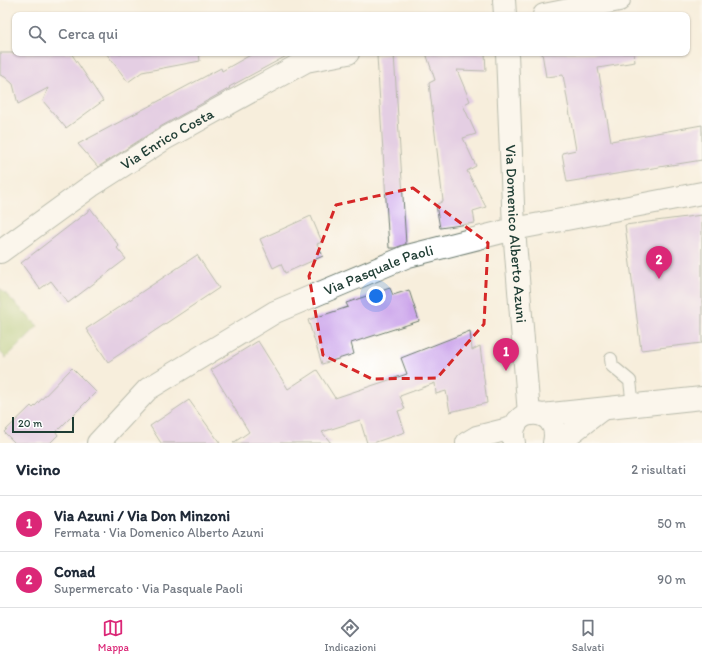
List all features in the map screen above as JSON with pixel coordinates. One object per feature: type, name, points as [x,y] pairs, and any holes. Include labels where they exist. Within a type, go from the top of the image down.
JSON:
[{"type":"street","points":[[504,0],[505,12]]},
{"type":"street","points":[[559,12],[619,0]]},
{"type":"street","name":"Via Enrico Costa","points":[[0,252],[91,186],[166,138],[306,61],[332,56]]},
{"type":"street","name":"Via Domenico Alberto Azuni","points":[[507,56],[524,425]]},
{"type":"street","name":"Via Pasquale Paoli","points":[[98,443],[148,390],[275,312],[408,256],[514,229],[702,193]]},
{"type":"street","points":[[466,443],[477,437],[524,425],[602,409],[702,398]]},
{"type":"street","points":[[558,443],[602,409]]},
{"type":"street","points":[[524,425],[552,423],[555,430],[554,443]]},
{"type":"lane","points":[[611,359],[612,366],[630,381],[633,406]]},
{"type":"highlighted area","points":[[413,188],[488,243],[484,324],[437,378],[372,379],[323,355],[309,276],[336,205]]},
{"type":"green space","points":[[0,288],[38,326],[6,358],[0,352]]},
{"type":"building","points":[[0,53],[12,53],[12,56],[73,56],[103,101],[66,128],[43,101],[48,88],[18,104],[13,84],[5,77],[0,75]]},
{"type":"building","points":[[108,56],[199,56],[200,61],[142,72],[128,82]]},
{"type":"building","points":[[249,56],[286,56],[160,127],[98,167],[78,144],[221,68],[222,71]]},
{"type":"building","points":[[377,56],[394,56],[406,244],[395,248],[389,248]]},
{"type":"building","points":[[427,56],[485,56],[486,71],[457,70],[470,101],[463,105],[476,134],[463,138],[476,166],[467,171],[486,207],[473,211],[475,223],[440,228],[436,205],[443,201],[429,83],[435,80]]},
{"type":"building","points":[[542,56],[634,56],[635,62],[598,68],[611,141],[702,125],[702,160],[567,182],[562,153],[576,150],[563,75],[546,77]]},
{"type":"building","points":[[91,209],[119,246],[117,248],[126,259],[68,303],[51,281],[40,289],[21,263]]},
{"type":"building","points":[[702,215],[702,343],[641,350],[625,225]]},
{"type":"building","points":[[311,216],[322,242],[317,244],[323,256],[285,273],[281,264],[273,268],[260,239]]},
{"type":"building","points":[[197,255],[219,288],[108,362],[86,329]]},
{"type":"building","points":[[390,288],[393,295],[409,290],[419,321],[351,343],[354,354],[322,364],[308,320],[348,307],[346,303]]},
{"type":"building","points":[[470,331],[472,350],[480,346],[487,403],[450,412],[446,391],[436,394],[435,383],[400,396],[405,409],[398,411],[405,432],[373,443],[367,443],[360,420],[322,432],[331,443],[233,443],[249,432],[211,370],[258,341],[288,389],[317,370],[335,398],[407,374],[401,358]]},
{"type":"building","points":[[72,368],[96,392],[56,432],[58,435],[50,443],[15,443],[4,432],[31,406],[33,408]]},
{"type":"building","points":[[189,400],[220,443],[161,443],[150,426]]},
{"type":"place","name":"Conad","points":[[659,279]]},
{"type":"place","name":"Via Azuni / Via Don Minzoni","points":[[506,371]]}]
